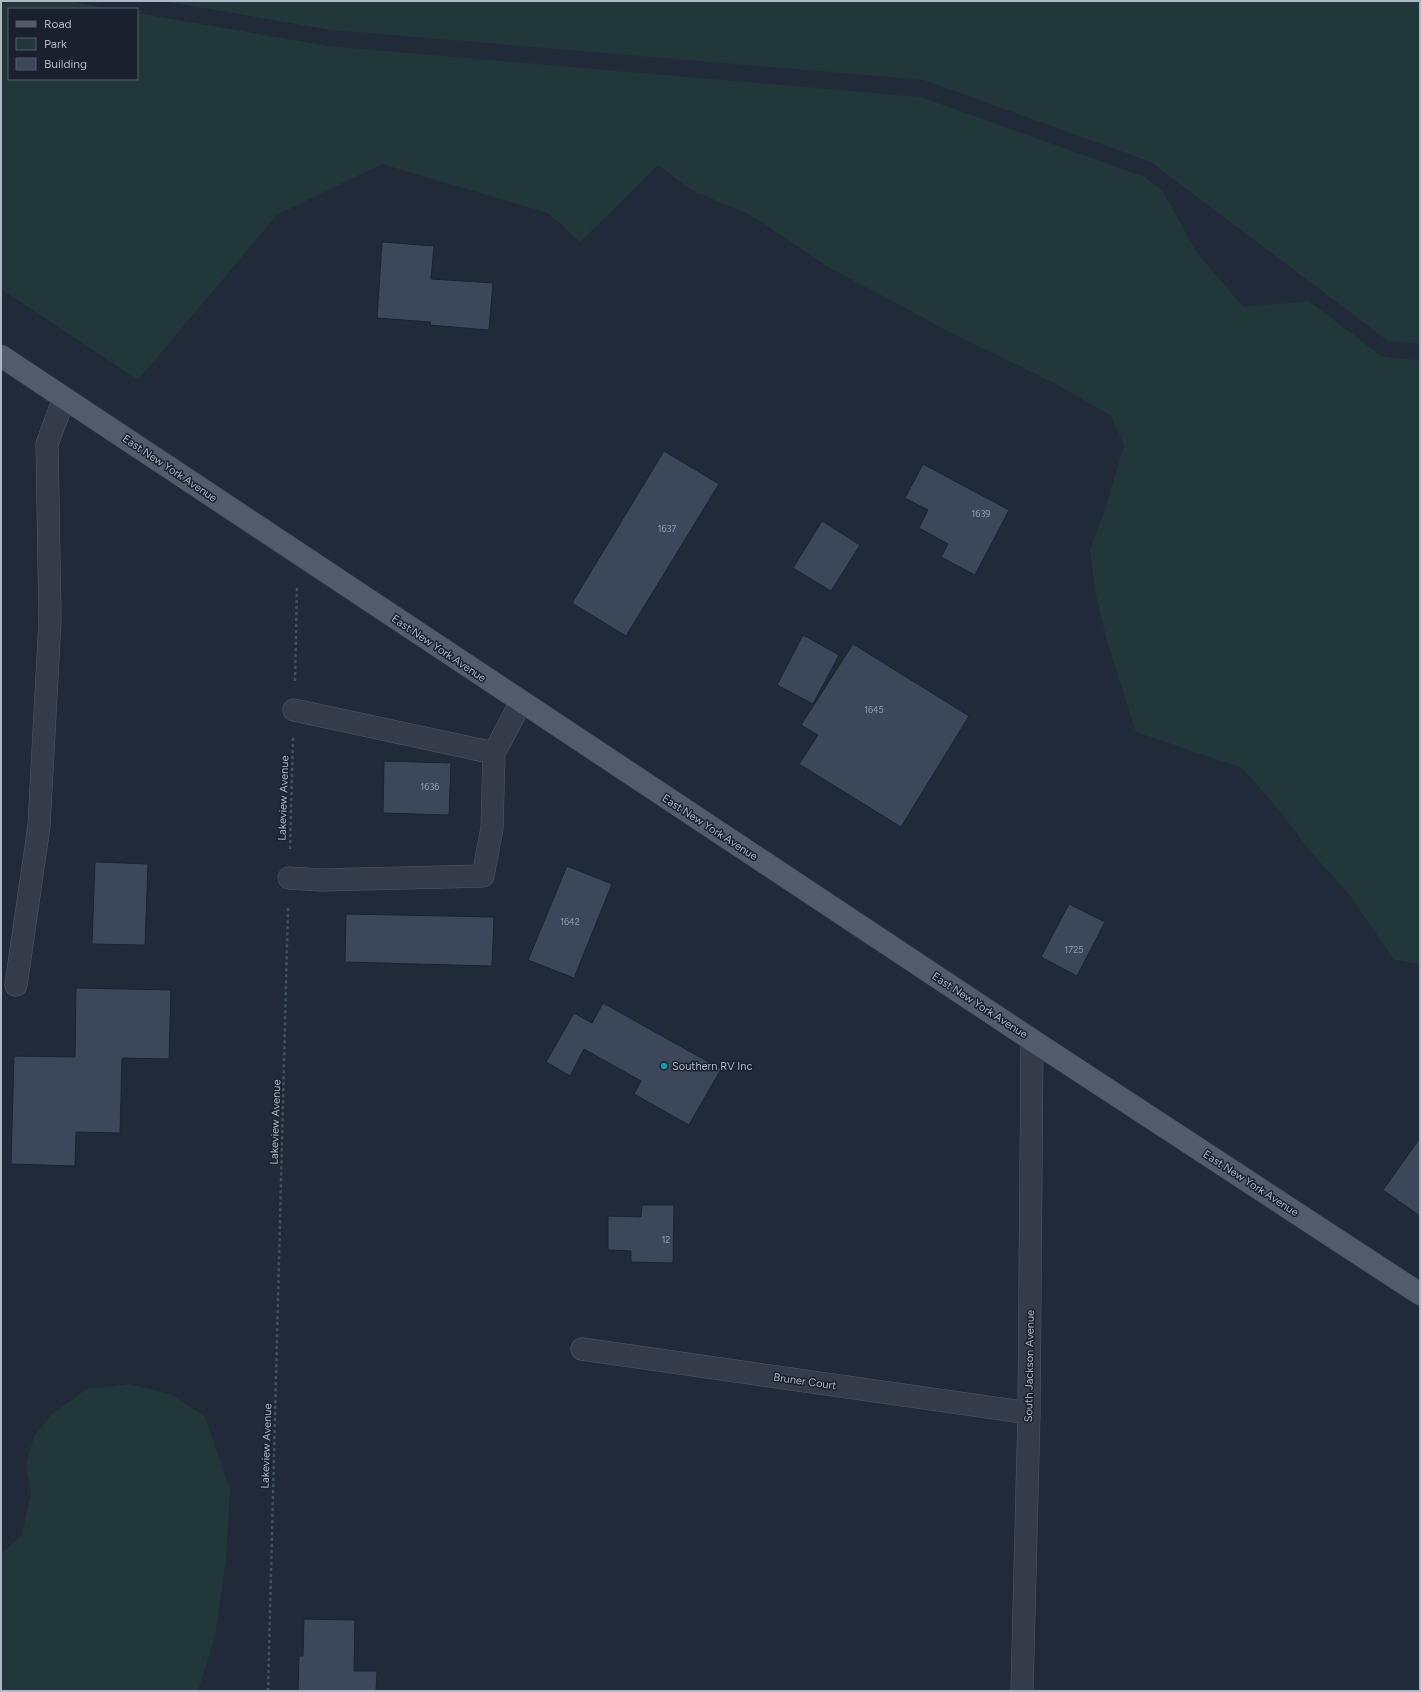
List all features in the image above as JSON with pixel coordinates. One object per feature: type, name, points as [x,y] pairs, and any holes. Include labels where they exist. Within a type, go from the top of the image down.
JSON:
[{"type":"main road","name":"East New York Avenue","points":[[1,356],[1032,1040],[1420,1294]]},
{"type":"street","points":[[16,985],[39,826],[50,620],[47,444],[64,398]]},
{"type":"street","points":[[289,878],[321,880],[483,876],[492,828],[494,753],[521,702]]},
{"type":"street","points":[[294,710],[494,753]]},
{"type":"street","name":"South Jackson Avenue","points":[[1022,1691],[1028,1413],[1032,1040]]},
{"type":"street","name":"Bruner Court","points":[[582,1349],[1028,1413]]},
{"type":"path","name":"Lakeview Avenue","points":[[268,1691],[298,554]]},
{"type":"green space","points":[[1,1],[67,1],[107,8],[8,8],[8,80],[138,80],[138,13],[328,46],[921,97],[1145,177],[1162,190],[1196,251],[1243,307],[1309,301],[1380,355],[1420,360],[1420,964],[1394,960],[1349,894],[1309,850],[1279,810],[1242,768],[1136,732],[1107,641],[1095,591],[1090,549],[1106,507],[1124,445],[1111,416],[1056,384],[946,330],[828,267],[746,213],[691,190],[658,165],[580,242],[548,213],[382,164],[277,215],[138,380],[1,289]]},
{"type":"green space","points":[[163,1],[1420,1],[1420,344],[1388,341],[1151,162],[924,80],[331,30]]},
{"type":"green space","points":[[129,1384],[171,1394],[205,1417],[230,1489],[226,1559],[215,1636],[198,1691],[5,1691],[1,1686],[1,1554],[22,1535],[31,1493],[26,1464],[34,1437],[50,1416],[86,1389]]},
{"type":"building","points":[[382,242],[434,246],[431,279],[493,283],[489,330],[430,325],[431,322],[377,318]]},
{"type":"building","points":[[664,451],[719,484],[626,636],[572,603]]},
{"type":"building","points":[[923,464],[1009,510],[975,575],[941,557],[948,544],[919,528],[928,510],[905,498]]},
{"type":"building","points":[[822,521],[860,545],[831,591],[793,568]]},
{"type":"building","points":[[803,635],[839,655],[813,704],[777,685]]},
{"type":"building","points":[[853,644],[969,716],[901,827],[799,764],[818,735],[801,725]]},
{"type":"building","points":[[384,761],[451,763],[449,815],[383,813]]},
{"type":"building","points":[[95,862],[148,864],[145,945],[92,944]]},
{"type":"building","points":[[567,866],[612,884],[574,978],[528,960]]},
{"type":"building","points":[[1069,904],[1105,922],[1077,976],[1041,957]]},
{"type":"building","points":[[346,914],[494,917],[492,966],[345,962]]},
{"type":"building","points":[[76,988],[171,990],[169,1059],[122,1058],[120,1133],[76,1132],[75,1166],[11,1164],[14,1056],[75,1057]]},
{"type":"building","name":"Southern RV Inc","points":[[603,1003],[721,1069],[689,1125],[634,1094],[641,1081],[584,1049],[570,1076],[546,1062],[574,1013],[592,1023]]},
{"type":"building","points":[[1420,1138],[1420,1216],[1383,1190]]},
{"type":"building","points":[[642,1205],[674,1205],[673,1263],[631,1262],[631,1251],[608,1250],[608,1216],[641,1217]]},
{"type":"building","points":[[304,1619],[355,1620],[354,1671],[377,1671],[376,1691],[298,1691],[299,1656],[303,1656]]},
{"type":"place","name":"Southern RV Inc","points":[[664,1066]]}]
